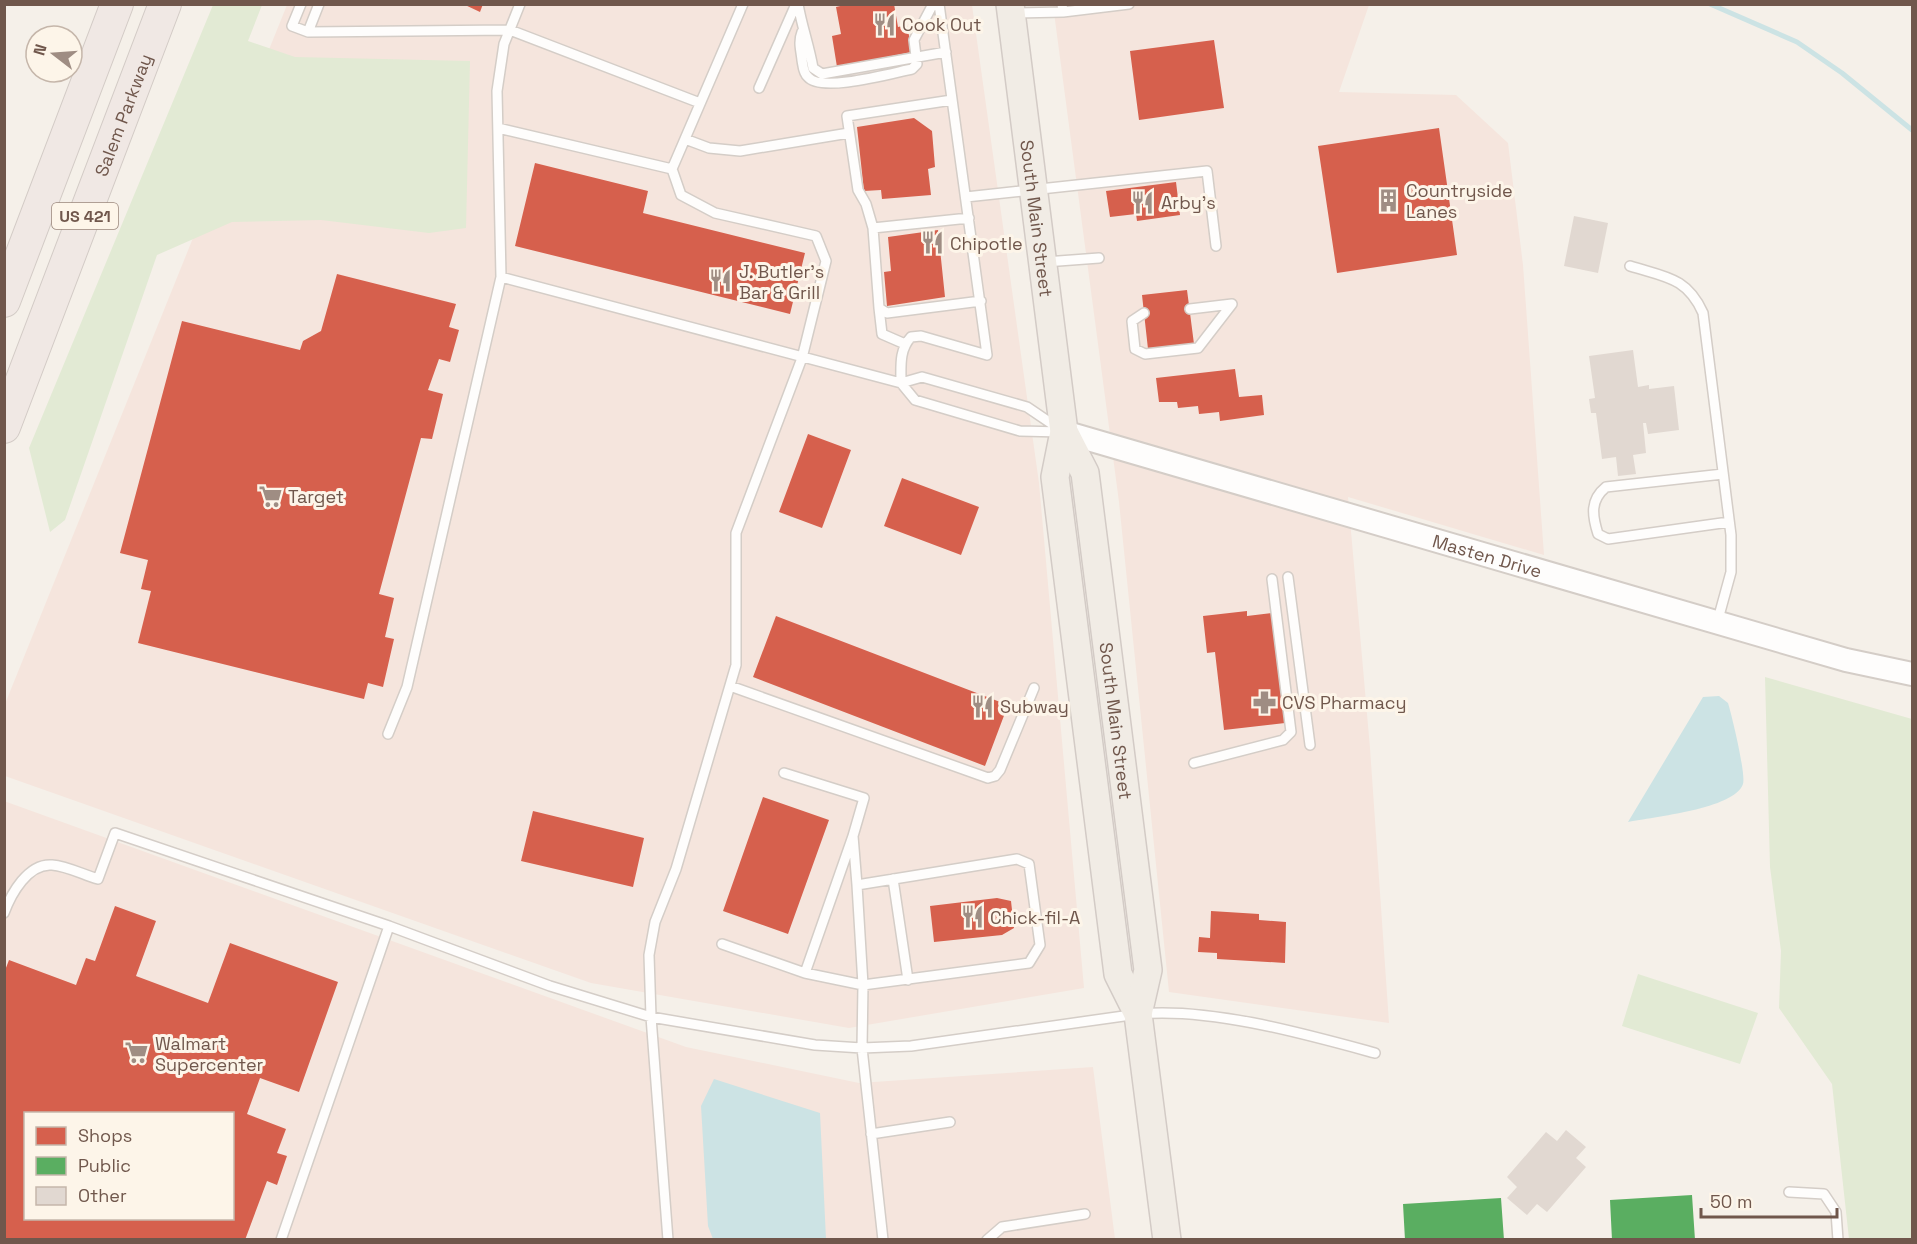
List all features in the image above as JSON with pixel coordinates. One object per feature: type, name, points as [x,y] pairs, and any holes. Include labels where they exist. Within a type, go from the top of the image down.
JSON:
[{"type":"highway","name":"US 421","points":[[4,301],[117,4]]},
{"type":"highway","name":"Salem Parkway","points":[[4,427],[165,4]]},
{"type":"main road","name":"South Main Street","points":[[1010,9],[1064,432],[1055,477],[1118,974],[1138,1014],[1167,1239]]},
{"type":"street","name":"Masten Drive","points":[[1064,432],[1846,660],[1912,674]]},
{"type":"lane","points":[[301,4],[292,26],[308,32],[510,30],[700,103]]},
{"type":"lane","points":[[308,32],[319,4]]},
{"type":"lane","points":[[388,734],[407,687],[501,277],[497,91],[504,44],[520,4]]},
{"type":"lane","points":[[668,1239],[651,1017],[649,955],[655,922],[676,869],[736,665],[736,532],[802,358],[826,261],[816,236],[715,213],[681,195],[672,169],[742,4]]},
{"type":"lane","points":[[797,4],[802,32],[807,39],[813,68],[822,74],[946,52]]},
{"type":"lane","points":[[759,87],[797,4]]},
{"type":"lane","points":[[916,57],[914,40],[933,4]]},
{"type":"lane","points":[[939,4],[987,355],[921,336],[911,336],[905,344],[901,383],[915,400],[1020,430],[1064,432]]},
{"type":"lane","points":[[1010,9],[1129,4]]},
{"type":"lane","points":[[905,344],[882,334],[873,228],[866,204],[858,190],[847,116],[952,100]]},
{"type":"lane","points":[[498,128],[672,169]]},
{"type":"lane","points":[[685,139],[709,148],[740,151],[849,133]]},
{"type":"lane","points":[[966,197],[1207,171],[1216,246]]},
{"type":"lane","points":[[873,228],[969,218]]},
{"type":"lane","points":[[1043,262],[1099,258]]},
{"type":"lane","points":[[1630,266],[1675,281],[1685,287],[1694,293],[1703,313],[1729,522],[1731,572],[1717,622]]},
{"type":"lane","points":[[501,277],[901,383],[922,376],[1027,407],[1064,432]]},
{"type":"lane","points":[[879,308],[887,314],[981,302]]},
{"type":"lane","points":[[1144,313],[1132,321],[1135,349],[1145,354],[1198,348],[1232,304],[1190,309]]},
{"type":"lane","points":[[1723,474],[1606,487],[1597,495],[1593,506],[1598,534],[1608,539],[1729,522]]},
{"type":"lane","points":[[1288,577],[1310,745]]},
{"type":"lane","points":[[1194,763],[1283,740],[1291,732],[1272,579]]},
{"type":"lane","points":[[730,686],[988,778],[995,776],[1000,770],[1034,688]]},
{"type":"lane","points":[[784,773],[864,798],[805,973]]},
{"type":"lane","points":[[4,913],[22,879],[36,869],[51,864],[98,879],[115,833],[389,926],[550,986],[651,1017],[815,1045],[862,1048],[911,1046],[1138,1014],[1172,1012],[1224,1018],[1374,1053]]},
{"type":"lane","points":[[853,836],[863,985],[862,1048],[883,1239]]},
{"type":"lane","points":[[722,945],[805,973],[863,985],[1029,963],[1040,945],[1029,864],[1017,859],[856,885]]},
{"type":"lane","points":[[893,879],[908,980]]},
{"type":"lane","points":[[281,1239],[389,926]]},
{"type":"lane","points":[[871,1134],[950,1122]]},
{"type":"lane","points":[[1789,1192],[1824,1194],[1836,1212],[1838,1239]]},
{"type":"lane","points":[[987,1239],[1002,1227],[1084,1214]]},
{"type":"shaded area","points":[[287,5],[972,5],[1039,483],[1084,988],[849,1028],[591,983],[5,776],[5,704]]},
{"type":"shaded area","points":[[1053,5],[1369,5],[1339,92],[1456,95],[1508,143],[1523,265],[1544,555],[1348,497],[1370,748],[1389,1023],[1169,992],[1119,502]]},
{"type":"shaded area","points":[[1719,696],[1728,703],[1741,757],[1743,784],[1737,793],[1709,806],[1628,822],[1703,697]]},
{"type":"shaded area","points":[[4,801],[686,1047],[859,1083],[1093,1067],[1115,1239],[5,1239]]},
{"type":"shaded area","points":[[714,1079],[820,1113],[826,1239],[713,1239],[708,1226],[701,1106]]},
{"type":"green space","points":[[213,5],[262,5],[248,41],[295,57],[470,61],[466,228],[429,233],[321,220],[232,222],[157,255],[65,520],[50,532],[29,448]]},
{"type":"green space","points":[[1765,677],[1912,719],[1912,1239],[1849,1239],[1832,1084],[1779,1008],[1781,951],[1770,867]]},
{"type":"green space","points":[[1638,974],[1758,1013],[1740,1064],[1622,1026]]},
{"type":"building: Shops","points":[[463,4],[483,4],[480,12]]},
{"type":"building: Shops","points":[[849,4],[894,4],[898,27],[907,25],[912,52],[837,67],[832,36],[841,34],[836,7]]},
{"type":"building: Shops","points":[[1214,40],[1224,108],[1139,120],[1130,51]]},
{"type":"building: Shops","points":[[914,118],[932,131],[935,167],[928,169],[931,195],[882,199],[881,190],[864,191],[857,127]]},
{"type":"building: Shops","name":"Countryside Lanes","points":[[1439,128],[1457,255],[1337,273],[1318,146]]},
{"type":"building: Shops","points":[[535,163],[648,191],[643,213],[805,253],[790,314],[515,246]]},
{"type":"building: Shops","name":"Arby's","points":[[1176,182],[1180,215],[1137,221],[1136,214],[1110,217],[1106,191]]},
{"type":"building: Shops","points":[[938,230],[945,297],[887,306],[884,272],[891,271],[888,237]]},
{"type":"building: Shops","name":"Target","points":[[337,274],[456,304],[449,327],[459,330],[450,362],[439,359],[428,390],[443,394],[432,439],[421,438],[379,594],[394,598],[385,637],[394,639],[383,687],[368,683],[364,699],[138,643],[151,591],[141,589],[148,560],[120,553],[182,321],[300,350],[303,341],[321,331]]},
{"type":"building: Shops","points":[[1187,290],[1194,344],[1148,349],[1142,295]]},
{"type":"building: Shops","points":[[1235,369],[1239,397],[1262,395],[1264,415],[1220,421],[1219,412],[1199,414],[1198,406],[1178,408],[1177,402],[1159,402],[1156,378]]},
{"type":"building: Shops","points":[[808,434],[851,450],[822,528],[779,512]]},
{"type":"building: Shops","points":[[902,478],[979,507],[961,555],[884,526]]},
{"type":"building: Shops","name":"CVS Pharmacy","points":[[1247,611],[1247,616],[1273,613],[1285,723],[1224,730],[1215,652],[1207,653],[1203,616]]},
{"type":"building: Shops","points":[[776,616],[1008,705],[985,766],[753,677]]},
{"type":"building: Shops","points":[[763,797],[829,820],[788,934],[723,911]]},
{"type":"building: Shops","points":[[533,811],[644,838],[633,887],[521,861]]},
{"type":"building: Shops","name":"Chick-fil-A","points":[[997,898],[1011,901],[1014,928],[1002,935],[934,942],[930,906]]},
{"type":"building: Shops","name":"Walmart Supercenter","points":[[115,906],[156,921],[136,976],[208,1003],[230,943],[338,982],[299,1092],[260,1078],[247,1114],[286,1129],[277,1153],[287,1156],[277,1185],[267,1181],[245,1240],[4,1240],[4,973],[9,960],[76,985],[86,958],[95,961]]},
{"type":"building: Shops","points":[[1211,911],[1259,914],[1259,920],[1286,922],[1285,963],[1217,959],[1217,953],[1198,952],[1199,937],[1210,938]]},
{"type":"building: Public","points":[[1692,1195],[1695,1240],[1612,1240],[1610,1200]]},
{"type":"building: Public","points":[[1501,1198],[1504,1240],[1405,1240],[1403,1204]]},
{"type":"building: Other","points":[[1574,216],[1608,223],[1598,273],[1564,266]]},
{"type":"building: Other","points":[[1633,350],[1638,387],[1649,385],[1649,389],[1674,386],[1679,430],[1648,434],[1646,423],[1643,423],[1646,453],[1633,455],[1636,474],[1618,476],[1616,457],[1602,459],[1596,413],[1591,413],[1589,399],[1595,398],[1589,356]]},
{"type":"building: Other","points":[[1566,1130],[1586,1147],[1576,1158],[1586,1167],[1547,1212],[1537,1204],[1527,1215],[1507,1198],[1517,1187],[1507,1177],[1546,1132],[1557,1141]]},
{"type":"waterway","points":[[1710,4],[1797,42],[1842,73],[1912,130]]},
{"type":"place","name":"Cook Out","points":[[884,24]]},
{"type":"place","name":"Countryside Lanes","points":[[1388,200]]},
{"type":"place","name":"Arby's","points":[[1143,202]]},
{"type":"place","name":"Chipotle","points":[[932,243]]},
{"type":"place","name":"J. Butler's Bar & Grill","points":[[721,281]]},
{"type":"place","name":"Target","points":[[270,496]]},
{"type":"place","name":"CVS Pharmacy","points":[[1264,702]]},
{"type":"place","name":"Subway","points":[[982,706]]},
{"type":"place","name":"Chick-fil-A","points":[[972,917]]},
{"type":"place","name":"Walmart Supercenter","points":[[137,1053]]}]
